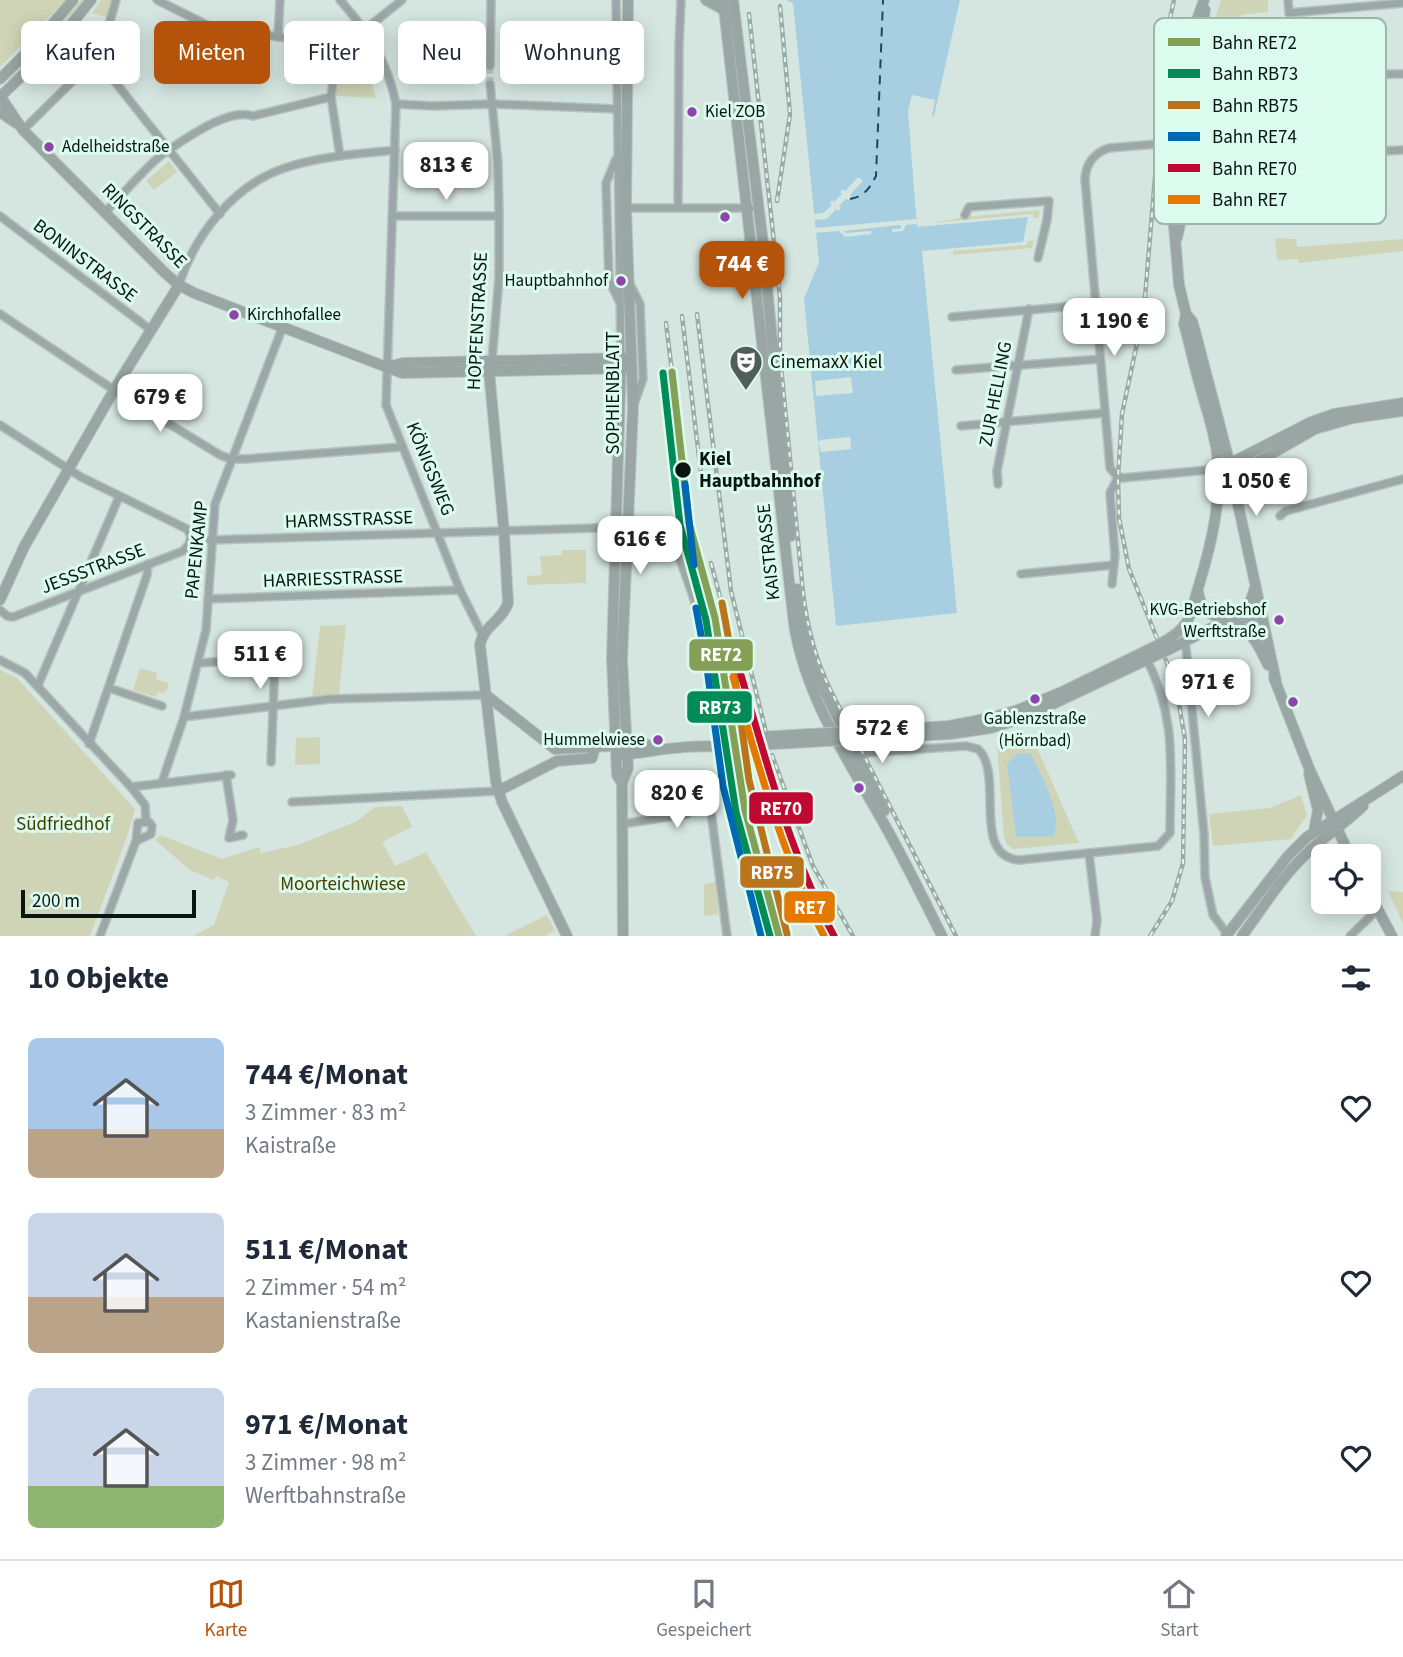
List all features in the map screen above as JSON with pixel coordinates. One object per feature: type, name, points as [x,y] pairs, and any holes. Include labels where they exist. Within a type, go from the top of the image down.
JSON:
[{"type":"main road","points":[[0,79],[39,40],[73,0]]},
{"type":"main road","points":[[0,96],[55,44],[91,0]]},
{"type":"main road","name":"SOPHIENBLATT","points":[[621,750],[612,658],[615,527],[626,363],[628,280],[622,208],[628,0]]},
{"type":"main road","points":[[706,0],[723,5]]},
{"type":"main road","name":"KAISTRASSE","points":[[733,0],[796,636],[805,674],[851,756]]},
{"type":"main road","points":[[1197,18],[1205,0]]},
{"type":"main road","points":[[1203,18],[1205,0]]},
{"type":"main road","name":"KAISTRASSE","points":[[723,5],[783,438],[803,633],[813,668],[851,756]]},
{"type":"main road","name":"RINGSTRASSE","points":[[0,96],[20,126]]},
{"type":"main road","name":"RINGSTRASSE","points":[[0,112],[20,126],[178,285],[194,293],[386,367],[403,363],[490,366],[626,363]]},
{"type":"main road","points":[[1162,648],[1179,634],[1193,611],[1214,533],[1217,506],[1218,469],[1214,433],[1184,324],[1186,314],[1178,279],[1174,224]]},
{"type":"main road","points":[[1175,245],[1180,224]]},
{"type":"main road","points":[[0,600],[24,547],[68,469],[178,285]]},
{"type":"main road","points":[[1186,314],[1195,331],[1230,471],[1276,681]]},
{"type":"main road","name":"SOPHIENBLATT","points":[[623,936],[622,783],[617,775],[621,750],[626,526],[633,407],[626,363]]},
{"type":"main road","name":"HOPFENSTRASSE","points":[[482,634],[504,612],[508,603],[490,366]]},
{"type":"main road","points":[[1230,471],[1311,422],[1334,414],[1403,403]]},
{"type":"main road","points":[[1218,469],[1242,470],[1315,429],[1334,422],[1403,411]]},
{"type":"main road","points":[[1198,587],[1200,602],[1205,609],[1241,627],[1256,642],[1276,681],[1332,824],[1343,844]]},
{"type":"main road","points":[[486,695],[549,747],[555,749],[595,747],[646,752],[652,749],[949,726],[1020,714],[1162,648],[1184,643],[1227,622],[1249,605],[1255,587]]},
{"type":"main road","name":"KÖNIGSWEG","points":[[482,634],[480,645],[498,790],[567,936]]},
{"type":"main road","points":[[498,790],[557,761],[592,758],[595,747]]},
{"type":"main road","points":[[851,756],[942,936]]},
{"type":"main road","points":[[851,756],[948,936]]},
{"type":"main road","points":[[1309,768],[1309,780],[1318,810],[1314,831]]},
{"type":"main road","points":[[1227,936],[1288,856],[1314,831],[1332,824],[1403,776]]},
{"type":"main road","points":[[1318,810],[1332,824]]},
{"type":"main road","points":[[1242,936],[1302,857],[1332,824]]},
{"type":"main road","points":[[1381,914],[1392,936]]},
{"type":"street","points":[[110,21],[116,0]]},
{"type":"street","points":[[278,37],[280,0]]},
{"type":"street","points":[[340,0],[358,21]]},
{"type":"street","points":[[376,21],[402,0]]},
{"type":"street","points":[[490,66],[491,0]]},
{"type":"street","name":"SOPHIENBLATT","points":[[616,0],[617,159],[622,208],[620,305],[626,363]]},
{"type":"street","points":[[678,207],[681,0]]},
{"type":"street","points":[[1288,0],[1289,13],[1403,3]]},
{"type":"street","points":[[163,1],[211,27],[284,37]]},
{"type":"street","points":[[384,64],[397,104],[493,104],[617,109]]},
{"type":"street","points":[[20,126],[67,84]]},
{"type":"street","points":[[116,84],[220,214]]},
{"type":"street","points":[[333,84],[331,97],[340,156]]},
{"type":"street","name":"HOPFENSTRASSE","points":[[490,84],[499,216],[499,278],[490,366]]},
{"type":"street","points":[[105,212],[164,153],[195,135],[198,129],[232,117],[246,114],[253,116],[331,97]]},
{"type":"street","name":"KÖNIGSWEG","points":[[397,104],[386,405],[460,590],[482,634]]},
{"type":"street","points":[[1118,477],[1110,466],[1086,169],[1101,151],[1114,147],[1154,144]]},
{"type":"street","points":[[178,285],[200,239],[247,187],[289,166],[340,156],[394,150]]},
{"type":"street","points":[[617,159],[606,183],[609,274],[612,289],[620,305]]},
{"type":"street","points":[[967,211],[1049,201],[1038,258]]},
{"type":"street","points":[[622,208],[752,208]]},
{"type":"street","name":"BONINSTRASSE","points":[[0,216],[151,330]]},
{"type":"street","points":[[393,216],[499,216]]},
{"type":"street","points":[[628,280],[640,304],[643,382],[633,407]]},
{"type":"street","points":[[952,317],[1096,304]]},
{"type":"street","name":"ZUR HELLING","points":[[998,484],[997,471],[1029,309]]},
{"type":"street","points":[[0,314],[114,390],[220,455],[232,458],[402,447]]},
{"type":"street","name":"PAPENKAMP","points":[[162,782],[184,718],[206,630],[210,540],[215,504],[282,326]]},
{"type":"street","points":[[956,370],[1100,359]]},
{"type":"street","points":[[961,426],[1105,413]]},
{"type":"street","points":[[0,425],[68,469],[119,497],[37,685]]},
{"type":"street","points":[[1118,477],[1218,469]]},
{"type":"street","points":[[1112,584],[1114,565],[1110,493],[1118,477]]},
{"type":"street","points":[[1280,516],[1403,478]]},
{"type":"street","name":"JESSSTRASSE","points":[[0,610],[13,617],[183,551],[191,541],[187,529],[119,497]]},
{"type":"street","name":"HARMSSTRASSE","points":[[210,540],[659,526],[668,532],[677,551],[705,632],[709,684],[705,697],[691,700]]},
{"type":"street","points":[[89,744],[147,575],[148,564]]},
{"type":"street","points":[[1021,574],[1114,565]]},
{"type":"street","name":"HARRIESSTRASSE","points":[[208,599],[460,590]]},
{"type":"street","points":[[1227,622],[1262,618]]},
{"type":"street","points":[[1184,643],[1192,707],[1205,877],[1213,915],[1227,936]]},
{"type":"street","points":[[851,756],[873,752],[974,747],[982,752],[986,762],[994,839],[1000,854],[1008,859],[1158,846],[1170,833],[1171,749],[1168,716],[1158,682],[1145,656]]},
{"type":"street","points":[[199,663],[271,658],[275,661],[271,762]]},
{"type":"street","points":[[0,660],[25,673],[131,787],[145,806],[146,821]]},
{"type":"street","points":[[109,688],[162,706]]},
{"type":"street","points":[[184,718],[344,698],[486,695]]},
{"type":"street","points":[[131,787],[228,775],[228,795],[233,820],[229,838],[243,835]]},
{"type":"street","points":[[292,802],[486,793],[498,790]]},
{"type":"street","points":[[622,824],[687,814],[695,808],[708,808],[711,811],[727,936]]},
{"type":"street","points":[[100,936],[136,841],[138,822],[146,821],[152,825],[153,831],[146,838],[136,841]]},
{"type":"street","points":[[1089,853],[1097,920],[1095,936]]},
{"type":"street","points":[[1288,856],[1302,857]]},
{"type":"street","points":[[1350,936],[1373,914]]},
{"type":"green space","points":[[0,0],[66,0],[45,21],[21,21],[21,46],[0,67]]},
{"type":"green space","points":[[81,0],[84,0],[66,21],[63,21]]},
{"type":"green space","points":[[101,0],[112,0],[107,17],[92,13]]},
{"type":"green space","points":[[1221,0],[1268,0],[1268,12],[1241,15],[1241,18],[1215,18]]},
{"type":"green space","points":[[338,84],[372,84],[376,98],[336,96]]},
{"type":"green space","points":[[422,151],[447,151],[447,167],[442,168],[442,180],[432,180],[432,175],[422,174]]},
{"type":"green space","points":[[169,161],[177,172],[154,190],[146,181]]},
{"type":"green space","points":[[1040,210],[1038,218],[1033,218],[1033,214],[932,223],[964,217]]},
{"type":"green space","points":[[1275,238],[1296,239],[1297,247],[1403,239],[1403,251],[1299,263],[1298,259],[1277,260]]},
{"type":"green space","points":[[1028,241],[1034,241],[1032,248],[953,255],[953,251],[1026,245]]},
{"type":"green space","points":[[562,550],[586,550],[586,583],[527,585],[527,576],[542,575],[540,556],[562,555]]},
{"type":"green space","points":[[346,625],[339,694],[312,697],[320,626]]},
{"type":"green space","points":[[140,668],[157,673],[156,679],[169,683],[167,690],[158,692],[156,697],[133,690]]},
{"type":"green space","name":"Südfriedhof","points":[[0,670],[17,678],[135,809],[90,936],[0,936]]},
{"type":"green space","points":[[320,737],[320,764],[295,765],[296,738]]},
{"type":"green space","points":[[1034,741],[1079,843],[1013,849],[1007,844],[1004,837],[997,743]]},
{"type":"green space","points":[[1301,795],[1307,815],[1291,839],[1213,846],[1209,814],[1270,808]]},
{"type":"green space","name":"Moorteichwiese","points":[[402,806],[412,827],[382,842],[395,866],[426,852],[476,936],[193,936],[214,925],[229,882],[216,876],[214,880],[190,870],[155,840],[160,835],[222,859],[259,847],[261,853],[298,845],[357,821],[375,807]]},
{"type":"green space","points":[[716,882],[718,914],[704,916],[704,884]]},
{"type":"green space","points":[[1388,891],[1403,892],[1403,924]]},
{"type":"green space","points":[[547,915],[555,931],[545,936],[504,936]]},
{"type":"water","points":[[786,0],[960,0],[934,116],[908,111],[917,227],[1028,217],[1023,242],[922,251],[957,613],[836,626],[804,299],[819,262],[793,3]]},
{"type":"water","points":[[1017,754],[1031,754],[1054,806],[1056,827],[1053,837],[1016,837],[1007,764]]},
{"type":"pier","points":[[912,95],[935,100],[932,116],[908,111]]},
{"type":"pier","points":[[858,177],[863,181],[850,195],[849,200],[846,199],[839,206],[841,208],[838,211],[836,209],[827,219],[814,220],[814,214],[823,213],[832,205],[832,200],[834,202],[842,194],[840,192],[843,189],[845,191]]},
{"type":"pier","points":[[916,219],[917,224],[906,225],[903,231],[892,232],[892,229],[900,229],[902,226],[899,225],[844,231],[871,231],[871,234],[845,237],[839,231],[815,233],[815,228]]},
{"type":"pier","points":[[851,377],[853,393],[816,396],[815,381]]},
{"type":"pier","points":[[850,437],[851,449],[821,452],[818,443],[820,440]]},
{"type":"ferry route","points":[[850,199],[866,191],[876,176],[883,0]]},
{"type":"tunnel","points":[[490,66],[490,84]]},
{"type":"railway","points":[[1170,18],[1174,0]]},
{"type":"railway","points":[[777,201],[790,114],[780,6]]},
{"type":"railway","points":[[749,14],[780,297],[780,356],[809,629],[830,689],[956,936]]},
{"type":"railway","points":[[1150,936],[1172,901],[1183,863],[1185,739],[1171,673],[1129,569],[1119,518],[1118,477],[1122,414],[1144,310],[1154,189]]},
{"type":"railway","points":[[697,314],[731,591],[768,740]]},
{"type":"railway","points":[[682,316],[702,482]]},
{"type":"railway","points":[[666,323],[672,372]]},
{"type":"railway","points":[[711,563],[731,638]]},
{"type":"railway","points":[[772,755],[813,866],[853,936]]},
{"type":"rail line","name":"RE72","points":[[672,372],[689,523],[715,618],[745,810],[779,936]]},
{"type":"rail line","name":"RB73","points":[[663,373],[680,525],[706,620],[736,812],[770,936]]},
{"type":"rail line","name":"RE74","points":[[685,484],[694,565]]},
{"type":"rail line","name":"RB75","points":[[722,603],[749,780],[787,934]]},
{"type":"rail line","name":"RE74","points":[[696,608],[723,786],[761,936]]},
{"type":"rail line","name":"RE70","points":[[741,675],[792,840],[818,905],[834,936]]},
{"type":"rail line","name":"RE7","points":[[733,677],[783,841],[824,936]]},
{"type":"place","name":"Kiel ZOB","points":[[692,112]]},
{"type":"place","name":"Adelheidstraße","points":[[49,147]]},
{"type":"place","name":"Hauptbahnhof","points":[[621,281]]},
{"type":"place","name":"Kirchhofallee","points":[[234,315]]},
{"type":"place","name":"CinemaxX Kiel","points":[[746,392]]},
{"type":"place","name":"Kiel Hauptbahnhof","points":[[683,470]]},
{"type":"place","name":"KVG-Betriebshof Werftstraße","points":[[1279,620]]},
{"type":"place","name":"Gablenzstraße (Hörnbad)","points":[[1035,699]]},
{"type":"place","name":"Hummelwiese","points":[[658,740]]}]
